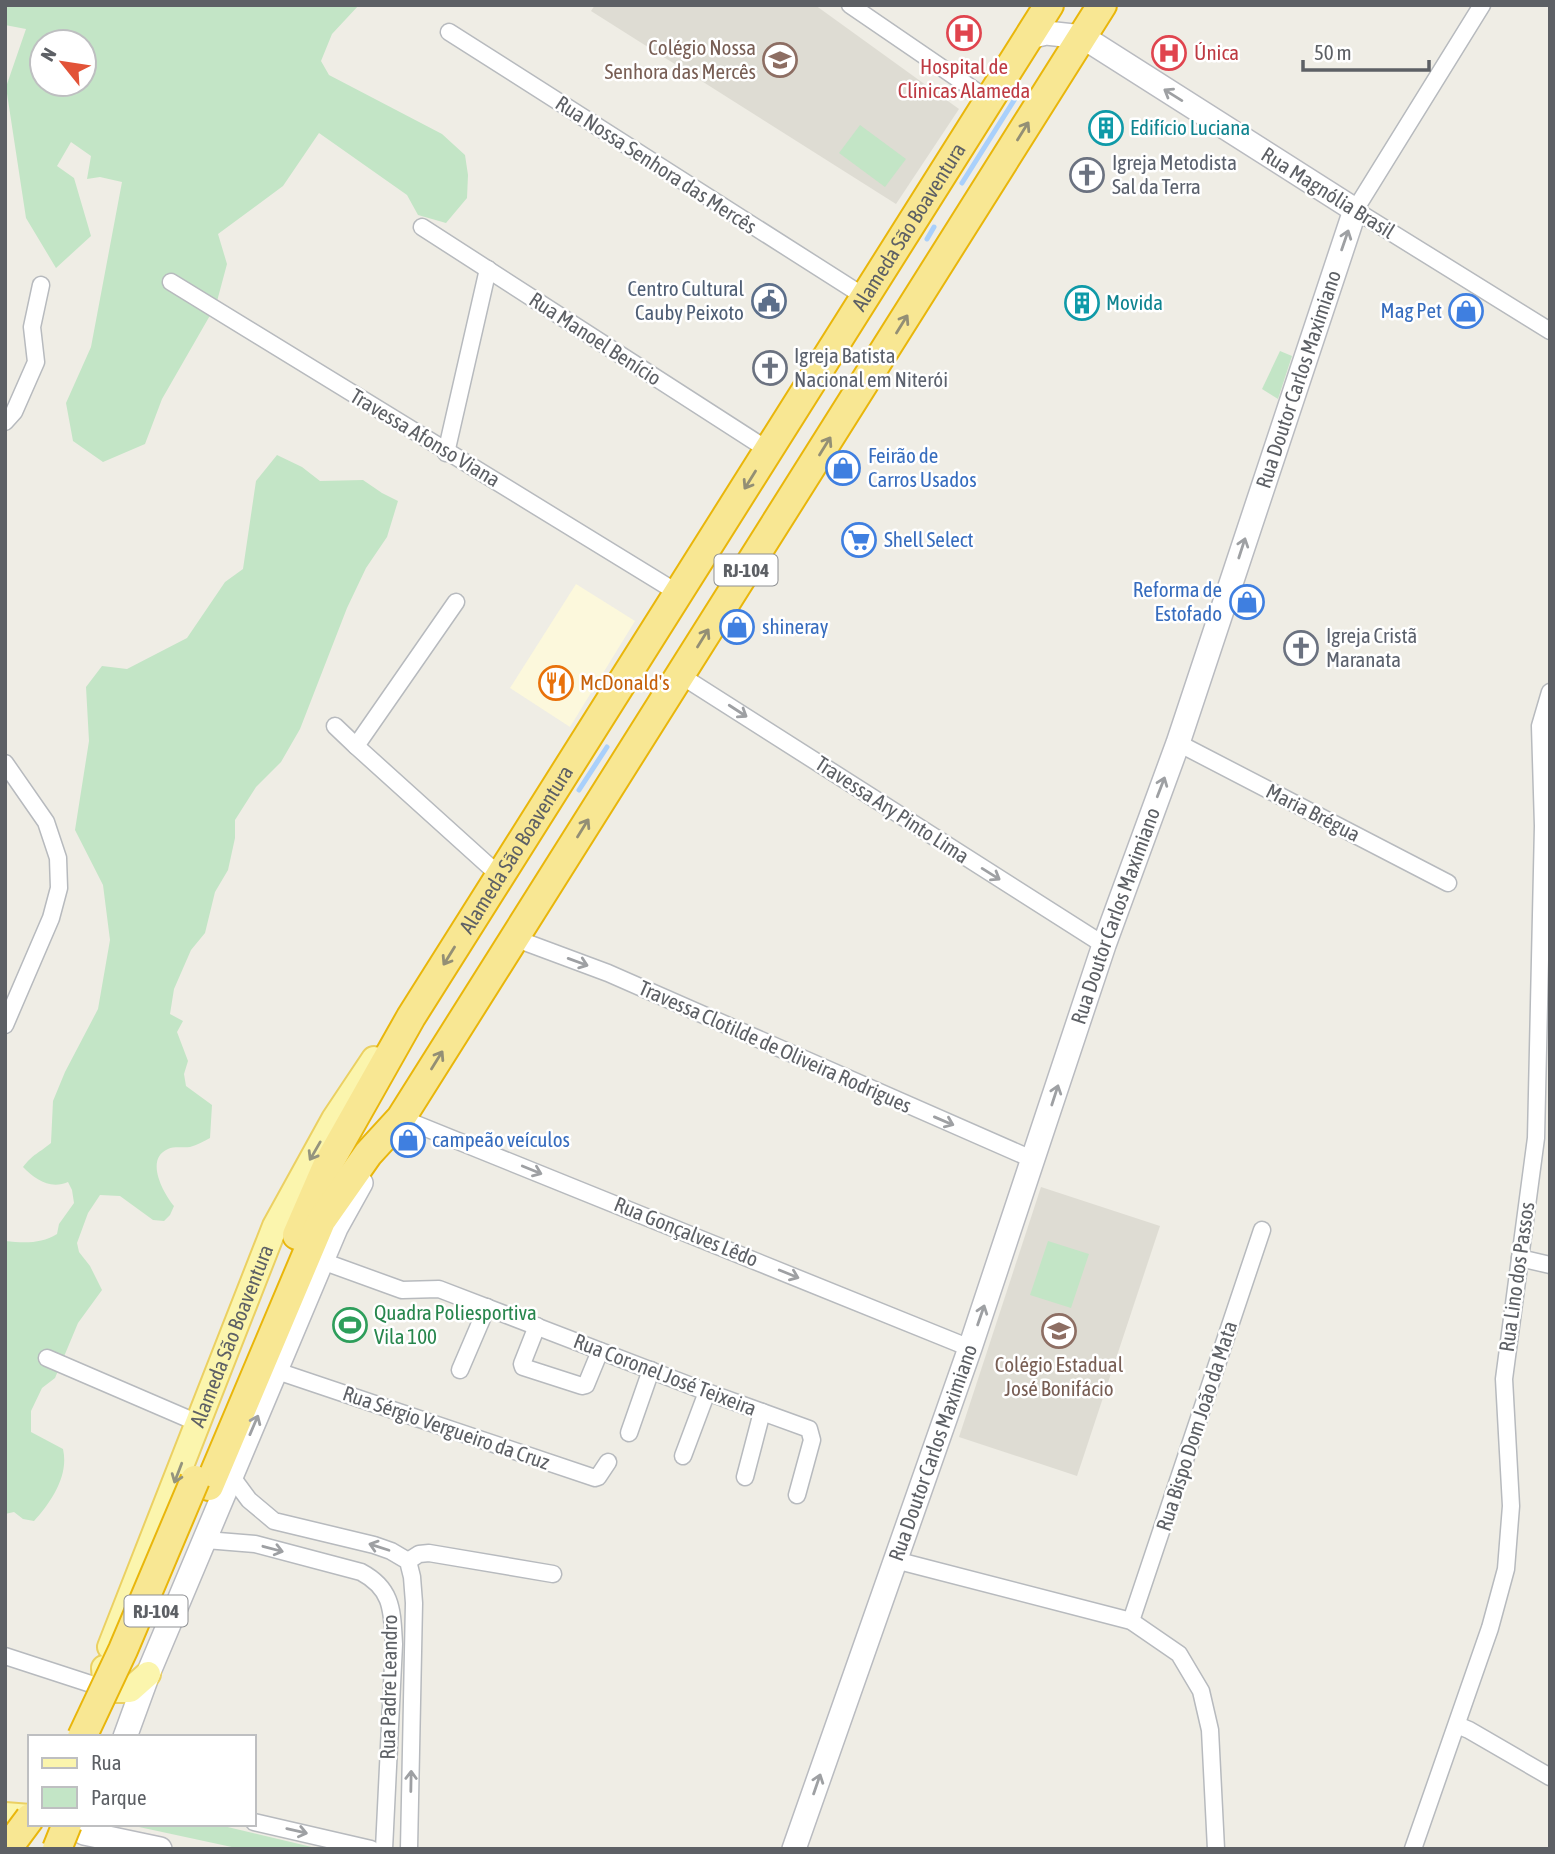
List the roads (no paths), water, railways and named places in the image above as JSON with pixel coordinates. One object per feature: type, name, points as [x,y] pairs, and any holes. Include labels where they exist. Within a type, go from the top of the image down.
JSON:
[{"type":"highway","name":"Alameda São Boaventura","points":[[411,1017],[1048,5]]},
{"type":"highway","name":"RJ-104","points":[[105,1735],[321,1221],[368,1154],[398,1122],[1102,5]]},
{"type":"highway","points":[[83,1735],[123,1650],[212,1481],[327,1167],[411,1017]]},
{"type":"highway","points":[[5,1832],[28,1818]]},
{"type":"highway","points":[[7,1849],[28,1820]]},
{"type":"highway","points":[[57,1849],[80,1832]]},
{"type":"main road","points":[[1083,37],[1095,5]]},
{"type":"main road","name":"Rua Magnólia Brasil","points":[[1029,37],[1046,33],[1083,37],[1355,210]]},
{"type":"main road","name":"Rua Doutor Carlos Maximiano","points":[[794,1849],[970,1348],[1104,945],[1178,743],[1355,210]]},
{"type":"main road","name":"Alameda São Boaventura","points":[[72,1735],[106,1657],[275,1226],[334,1119],[392,1034],[411,1017]]},
{"type":"main road","points":[[126,1735],[148,1674],[206,1540],[212,1481],[277,1371],[322,1262],[354,1195],[398,1122]]},
{"type":"main road","points":[[106,1657],[104,1680],[116,1690],[130,1690],[148,1674]]},
{"type":"main road","points":[[5,1815],[28,1817]]},
{"type":"main road","points":[[15,1849],[28,1821]]},
{"type":"main road","points":[[62,1826],[160,1849]]},
{"type":"street","points":[[850,5],[989,100]]},
{"type":"street","name":"Rua Doutor Carlos Maximiano","points":[[1355,210],[1482,5]]},
{"type":"street","name":"Rua Nossa Senhora das Mercês","points":[[449,32],[865,297]]},
{"type":"street","name":"Rua Magnólia Brasil","points":[[1355,210],[1550,331]]},
{"type":"street","name":"Rua Manoel Benício","points":[[422,227],[768,450]]},
{"type":"street","points":[[446,453],[488,269]]},
{"type":"street","name":"Travessa Afonso Viana","points":[[172,282],[446,453],[678,593]]},
{"type":"street","points":[[5,422],[14,411],[36,362],[32,327],[41,285]]},
{"type":"street","points":[[356,746],[456,602]]},
{"type":"street","name":"Travessa Ary Pinto Lima","points":[[680,675],[1104,945]]},
{"type":"street","name":"Rua Lino dos Passos","points":[[1413,1849],[1490,1628],[1506,1569],[1511,1506],[1504,1379],[1536,1138],[1545,958],[1540,726],[1550,692]]},
{"type":"street","points":[[335,726],[500,876]]},
{"type":"street","name":"Maria Brégua","points":[[1178,743],[1448,883]]},
{"type":"street","points":[[5,763],[46,822],[58,858],[60,888],[51,918],[5,1026]]},
{"type":"street","name":"Travessa Clotilde de Oliveira Rodrigues","points":[[514,939],[608,973],[1034,1160]]},
{"type":"street","points":[[1537,1094],[1550,1108]]},
{"type":"street","name":"Rua Gonçalves Lêdo","points":[[398,1122],[970,1348]]},
{"type":"street","points":[[1536,1138],[1550,1127]]},
{"type":"street","name":"Rua Bispo Dom João da Mata","points":[[1132,1622],[1262,1230]]},
{"type":"street","points":[[1520,1258],[1550,1265]]},
{"type":"street","name":"Rua Coronel José Teixeira","points":[[322,1262],[402,1290],[439,1289],[810,1429],[812,1440],[797,1495]]},
{"type":"street","points":[[460,1370],[487,1307]]},
{"type":"street","points":[[537,1326],[523,1367],[582,1387],[586,1385],[600,1351]]},
{"type":"street","points":[[47,1358],[198,1423]]},
{"type":"street","points":[[629,1433],[650,1370]]},
{"type":"street","name":"Rua Sérgio Vergueiro da Cruz","points":[[277,1371],[595,1478],[598,1478],[608,1462]]},
{"type":"street","points":[[683,1456],[707,1392]]},
{"type":"street","points":[[745,1477],[762,1412]]},
{"type":"street","points":[[212,1481],[249,1500],[274,1521],[373,1545],[408,1561],[429,1553],[553,1574]]},
{"type":"street","name":"Rua Padre Leandro","points":[[206,1540],[255,1544],[361,1572],[376,1580],[387,1595],[392,1613],[394,1644],[384,1849]]},
{"type":"street","points":[[895,1560],[1132,1622],[1179,1654],[1201,1691],[1210,1730],[1216,1849]]},
{"type":"street","name":"Rua Padre Leandro","points":[[408,1561],[414,1603],[409,1849]]},
{"type":"street","points":[[5,1656],[94,1685]]},
{"type":"street","points":[[1457,1725],[1550,1777]]},
{"type":"street","points":[[256,1823],[371,1849]]},
{"type":"waterway","points":[[962,183],[1018,94]]},
{"type":"waterway","points":[[927,239],[934,227]]},
{"type":"waterway","points":[[579,790],[607,747]]},
{"type":"place","name":"Hospital de Clínicas Alameda","points":[[964,33]]},
{"type":"place","name":"Única","points":[[1169,53]]},
{"type":"place","name":"Colégio Nossa Senhora das Mercês","points":[[780,60]]},
{"type":"place","name":"Edifício Luciana","points":[[1106,128]]},
{"type":"place","name":"Igreja Metodista Sal da Terra","points":[[1087,175]]},
{"type":"place","name":"Centro Cultural Cauby Peixoto","points":[[769,301]]},
{"type":"place","name":"Movida","points":[[1082,303]]},
{"type":"place","name":"Mag Pet","points":[[1466,311]]},
{"type":"place","name":"Igreja Batista Nacional em Niterói","points":[[770,368]]},
{"type":"place","name":"Feirão de Carros Usados","points":[[843,468]]},
{"type":"place","name":"Shell Select","points":[[859,540]]},
{"type":"place","name":"Reforma de Estofado","points":[[1247,602]]},
{"type":"place","name":"shineray","points":[[737,627]]},
{"type":"place","name":"Igreja Cristã Maranata","points":[[1301,648]]},
{"type":"place","name":"McDonald's","points":[[556,683]]},
{"type":"place","name":"campeão veículos","points":[[408,1140]]},
{"type":"place","name":"Quadra Poliesportiva Vila 100","points":[[350,1325]]},
{"type":"place","name":"Colégio Estadual José Bonifácio","points":[[1059,1331]]}]
